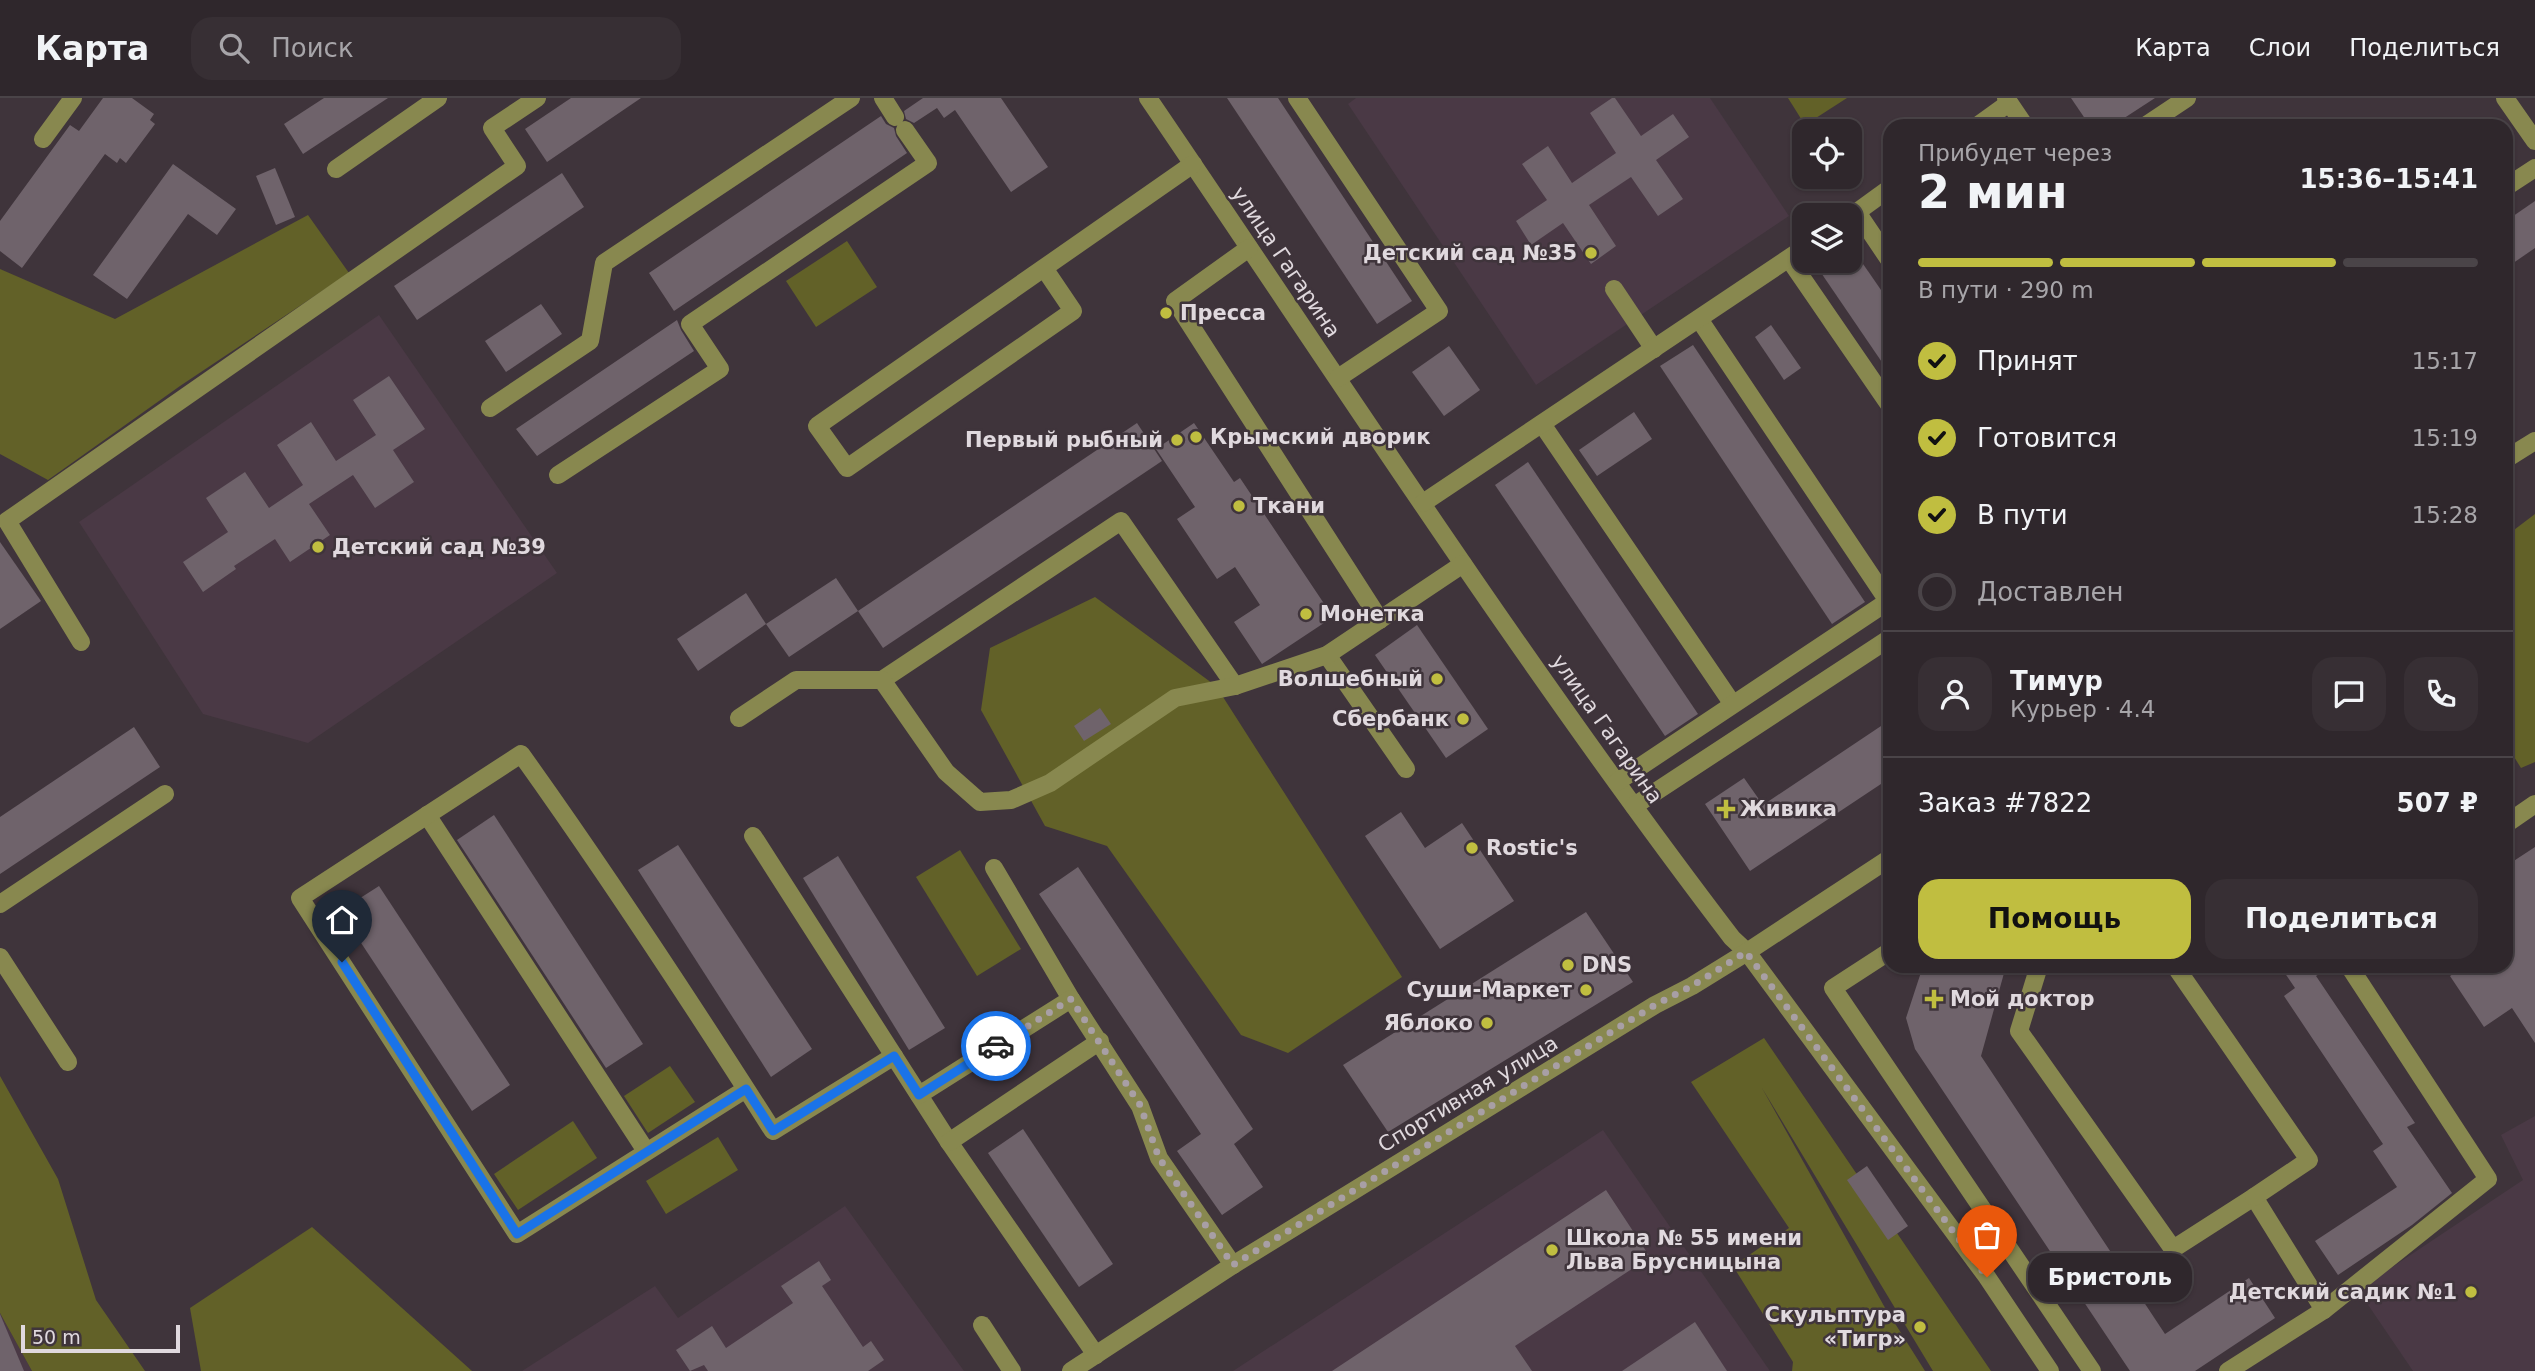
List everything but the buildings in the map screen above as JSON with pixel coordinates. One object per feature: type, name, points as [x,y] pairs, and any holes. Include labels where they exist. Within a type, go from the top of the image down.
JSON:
[{"type":"street","points":[[43,139],[73,98]]},
{"type":"street","points":[[336,169],[438,98]]},
{"type":"street","points":[[81,642],[7,521],[517,166],[492,128],[537,98]]},
{"type":"street","points":[[490,408],[590,341],[604,264],[851,98]]},
{"type":"street","points":[[558,475],[720,369],[690,324],[928,163],[883,98]]},
{"type":"street","name":"улица Гагарина","points":[[1147,98],[1463,564],[1634,806],[1987,1277],[2050,1371]]},
{"type":"street","points":[[1297,98],[1439,311],[1338,378]]},
{"type":"street","points":[[2156,119],[2188,98]]},
{"type":"street","points":[[2505,98],[2535,141]]},
{"type":"street","points":[[1985,119],[2007,100],[2020,119]]},
{"type":"street","points":[[1044,268],[1073,311],[847,468],[817,426],[1193,164]]},
{"type":"street","points":[[2513,182],[2535,168]]},
{"type":"street","points":[[1862,208],[1883,193]]},
{"type":"street","points":[[1862,225],[1883,252]]},
{"type":"street","points":[[1250,248],[1175,301],[1380,620]]},
{"type":"street","points":[[1423,503],[1792,256]]},
{"type":"street","points":[[1788,259],[1883,396]]},
{"type":"street","points":[[1614,289],[1654,349]]},
{"type":"street","points":[[1699,319],[1883,591]]},
{"type":"street","points":[[1542,424],[1732,703]]},
{"type":"street","points":[[2513,455],[2535,441]]},
{"type":"street","points":[[739,718],[796,680],[881,680],[1121,521],[1235,686]]},
{"type":"street","points":[[881,680],[946,772],[980,802],[1012,800],[1049,783],[1175,698],[1235,686],[1326,655],[1463,564]]},
{"type":"street","points":[[1617,782],[1883,604]]},
{"type":"street","points":[[1634,806],[1883,643]]},
{"type":"street","points":[[1326,655],[1406,769]]},
{"type":"street","points":[[746,1089],[517,1234],[300,898],[521,754],[598,861],[746,1089],[773,1131],[894,1056]]},
{"type":"street","points":[[0,904],[165,794]]},
{"type":"street","points":[[2513,819],[2535,804]]},
{"type":"street","points":[[428,815],[646,1151]]},
{"type":"street","points":[[753,836],[949,1142],[1096,1355]]},
{"type":"street","name":"Спортивная улица","points":[[1071,1371],[1233,1265],[1655,1005],[1692,986],[1883,864]]},
{"type":"street","points":[[994,868],[1071,999],[1140,1105],[1159,1158],[1233,1265]]},
{"type":"street","points":[[1883,956],[1833,988],[2092,1371]]},
{"type":"street","points":[[0,957],[68,1062]]},
{"type":"street","points":[[2037,973],[2019,1031],[2173,1249],[2309,1160],[2180,973]]},
{"type":"street","points":[[2228,1371],[2257,1363],[2488,1179],[2354,973]]},
{"type":"street","points":[[919,1095],[1071,999]]},
{"type":"street","points":[[949,1142],[1100,1041]]},
{"type":"street","points":[[2254,1197],[2324,1310]]},
{"type":"street","points":[[982,1325],[1012,1371]]},
{"type":"shaded area","name":"Детский сад №35","points":[[1356,98],[1710,98],[1789,216],[1536,385],[1348,104]]},
{"type":"shaded area","points":[[1788,98],[1847,98],[1814,119],[1801,119]]},
{"type":"shaded area","points":[[308,215],[349,273],[180,386],[48,480],[0,454],[0,269],[115,319]]},
{"type":"shaded area","points":[[847,241],[877,287],[816,327],[786,281]]},
{"type":"shaded area","name":"Детский сад №39","points":[[379,315],[557,573],[308,743],[203,714],[79,522]]},
{"type":"shaded area","points":[[2535,514],[2535,762],[2521,768],[2513,755],[2513,531]]},
{"type":"shaded area","points":[[1095,597],[1216,686],[1402,977],[1288,1053],[1241,1035],[1107,846],[1045,826],[981,710],[990,648]]},
{"type":"shaded area","points":[[960,850],[1021,949],[977,976],[916,877]]},
{"type":"shaded area","points":[[1764,1038],[1991,1371],[1933,1371],[1762,1088],[1884,1306],[1925,1371],[1792,1371],[1793,1362],[1733,1266],[1789,1228],[1691,1082]]},
{"type":"shaded area","points":[[670,1066],[695,1102],[648,1133],[624,1096]]},
{"type":"shaded area","points":[[0,1076],[58,1179],[96,1300],[145,1371],[32,1371],[0,1313]]},
{"type":"shaded area","points":[[2535,1116],[2535,1371],[2413,1371],[2358,1290],[2523,1180],[2501,1135]]},
{"type":"shaded area","points":[[573,1121],[597,1158],[518,1210],[494,1174]]},
{"type":"shaded area","name":"Школа № 55 имени Льва Брусницына","points":[[1603,1130],[1770,1371],[1233,1371]]},
{"type":"shaded area","points":[[718,1137],[738,1170],[666,1214],[646,1181]]},
{"type":"shaded area","points":[[845,1206],[964,1371],[522,1371],[655,1286],[678,1318]]},
{"type":"shaded area","points":[[312,1227],[472,1371],[201,1371],[190,1308]]},
{"type":"shaded area","points":[[0,1313],[32,1371],[0,1371]]},
{"type":"way so far","points":[[996,1046],[1071,999],[1140,1105],[1159,1158],[1233,1265],[1655,1005],[1692,986],[1746,952],[1987,1277]]},
{"type":"place","name":"Детский сад №35","points":[[1591,253]]},
{"type":"place","name":"Пресса","points":[[1166,313]]},
{"type":"place","name":"Крымский дворик","points":[[1196,437]]},
{"type":"place","name":"Первый рыбный","points":[[1177,440]]},
{"type":"place","name":"Ткани","points":[[1239,506]]},
{"type":"place","name":"Детский сад №39","points":[[318,547]]},
{"type":"place","name":"Монетка","points":[[1306,614]]},
{"type":"place","name":"Волшебный","points":[[1437,679]]},
{"type":"place","name":"Сбербанк","points":[[1463,719]]},
{"type":"place","name":"Живика","points":[[1726,809]]},
{"type":"place","name":"Rostic's","points":[[1472,848]]},
{"type":"place","name":"DNS","points":[[1568,965]]},
{"type":"place","name":"Суши-Маркет","points":[[1586,990]]},
{"type":"place","name":"Мой доктор","points":[[1934,999]]},
{"type":"place","name":"Яблоко","points":[[1487,1023]]},
{"type":"place","name":"Школа № 55 имени Льва Брусницына","points":[[1552,1250]]},
{"type":"place","name":"Бристоль","points":[[1987,1277]]},
{"type":"place","name":"Детский садик №1","points":[[2471,1292]]},
{"type":"place","name":"Скульптура «Тигр»","points":[[1920,1327]]},
{"type":"route","points":[[342,962],[517,1234],[746,1089],[773,1131],[894,1056],[919,1095],[996,1046]]}]
